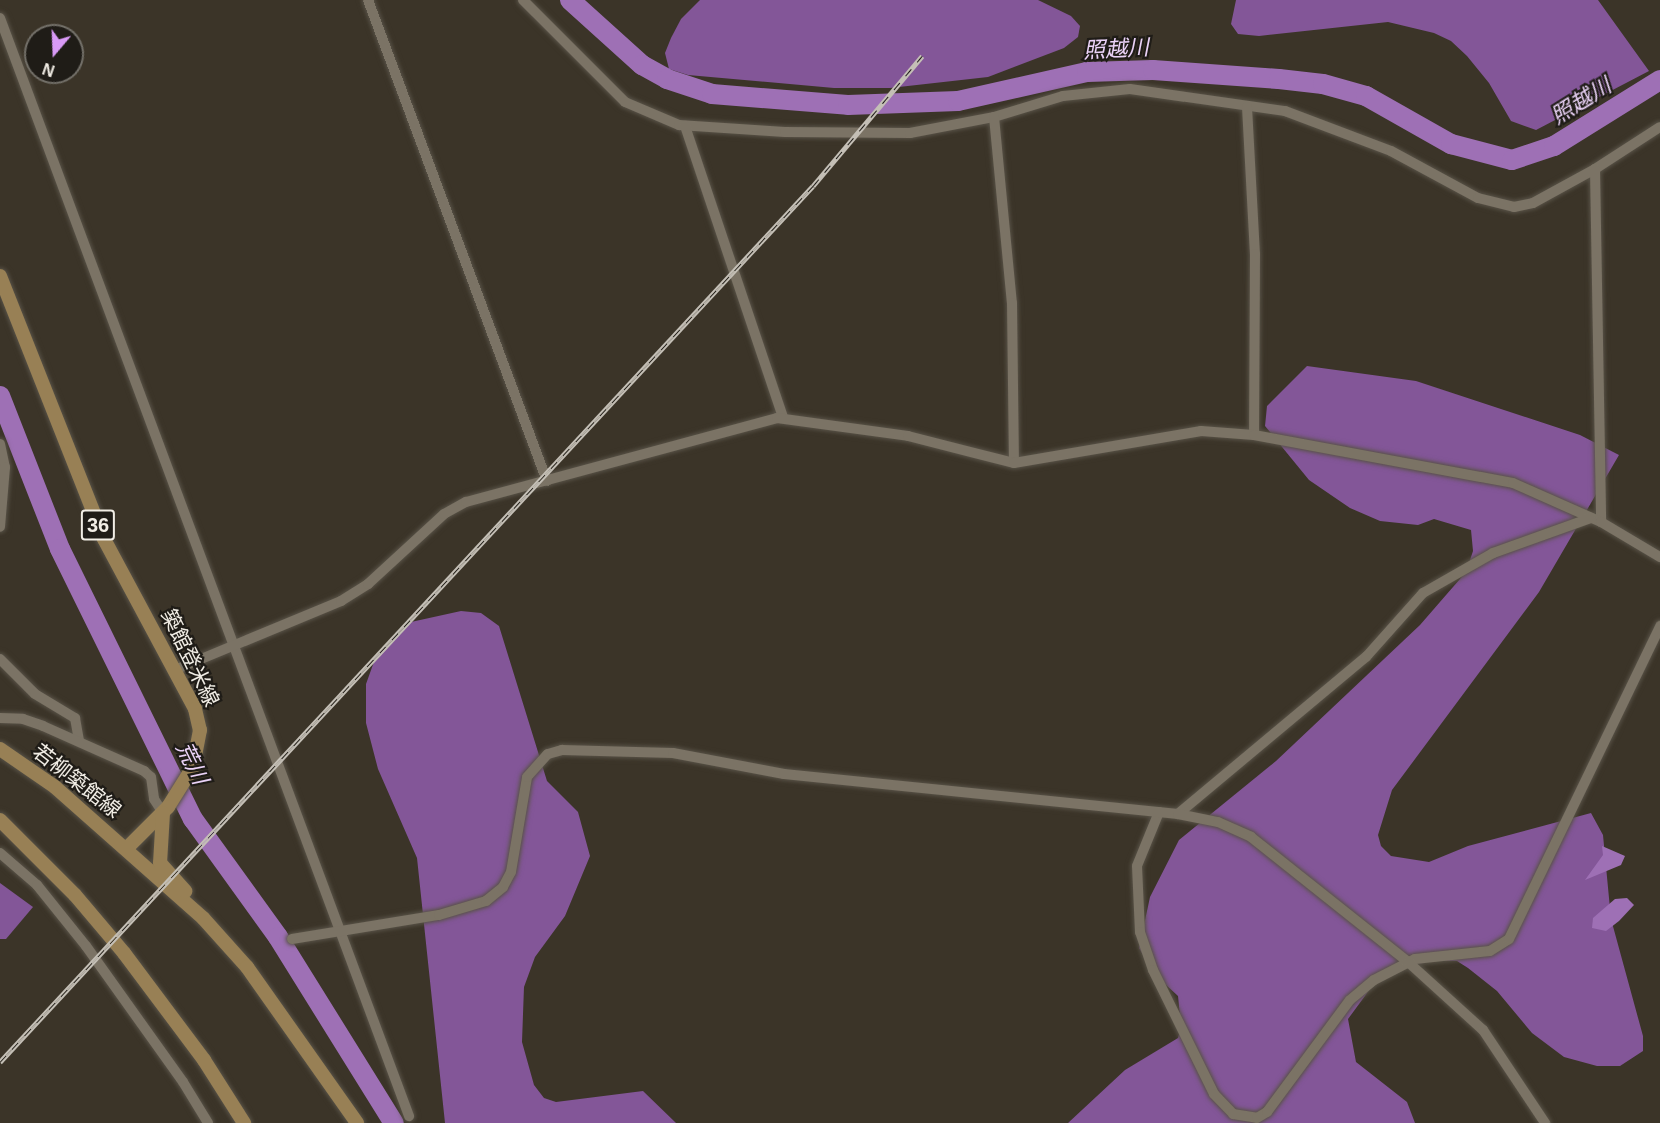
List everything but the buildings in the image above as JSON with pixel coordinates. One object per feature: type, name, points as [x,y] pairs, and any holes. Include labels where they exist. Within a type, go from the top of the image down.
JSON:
[{"type":"main road","name":"築館登米線","points":[[0,276],[104,539],[177,669],[195,709],[200,730],[193,767],[166,810],[127,848]]},
{"type":"main road","name":"若柳築館線","points":[[0,749],[55,787],[127,848]]},
{"type":"main road","points":[[166,810],[160,863],[202,918]]},
{"type":"main road","points":[[0,820],[75,895],[124,953],[184,1031],[244,1123]]},
{"type":"main road","points":[[127,848],[202,918],[247,967],[357,1123]]},
{"type":"street","points":[[368,0],[547,481]]},
{"type":"street","points":[[524,0],[625,102],[660,120],[685,126],[802,132],[910,133],[994,117],[1063,96],[1107,89],[1130,89],[1285,111],[1360,139],[1499,206],[1533,203],[1595,169],[1660,127]]},
{"type":"street","points":[[0,18],[342,930],[409,1116]]},
{"type":"street","points":[[1247,107],[1255,254],[1254,435]]},
{"type":"street","points":[[994,117],[1012,303],[1014,463]]},
{"type":"street","points":[[685,126],[783,418]]},
{"type":"street","points":[[1595,169],[1596,520]]},
{"type":"street","points":[[177,669],[341,601],[368,584],[444,514],[466,502],[783,418],[908,436],[1014,463],[1201,431],[1254,435],[1513,483],[1596,520],[1660,557]]},
{"type":"street","points":[[0,444],[6,467],[0,526]]},
{"type":"street","points":[[1178,814],[1365,657],[1423,593],[1493,554],[1596,520]]},
{"type":"street","points":[[1159,812],[1137,866],[1140,932],[1162,989],[1225,1109],[1244,1117],[1257,1118],[1267,1112],[1350,1000],[1374,980],[1408,962],[1490,951],[1509,939],[1660,626]]},
{"type":"street","points":[[0,659],[34,694],[75,718],[79,741]]},
{"type":"street","points":[[0,718],[23,719],[79,741],[151,777],[154,799],[166,810]]},
{"type":"street","points":[[292,939],[439,915],[486,901],[503,887],[511,872],[527,777],[548,754],[562,750],[674,753],[784,774],[1178,814],[1218,822],[1251,837],[1408,962],[1483,1030],[1545,1123]]},
{"type":"street","points":[[0,853],[37,885],[86,946],[183,1082],[208,1123]]},
{"type":"shaded area","points":[[700,0],[1038,0],[1071,16],[1080,26],[1078,37],[1064,48],[988,77],[890,88],[834,88],[688,75],[669,69],[665,53],[671,38],[681,19]]},
{"type":"shaded area","points":[[1236,0],[1598,0],[1649,71],[1536,130],[1511,121],[1489,83],[1467,56],[1451,41],[1434,33],[1388,22],[1259,36],[1238,34],[1231,24]]},
{"type":"shaded area","points":[[1307,366],[1416,381],[1580,435],[1619,455],[1539,592],[1392,790],[1378,835],[1381,846],[1391,856],[1429,862],[1468,846],[1591,813],[1603,835],[1611,919],[1643,1036],[1643,1051],[1620,1066],[1597,1066],[1564,1057],[1532,1033],[1497,991],[1468,968],[1457,961],[1429,961],[1394,972],[1373,985],[1348,1019],[1356,1062],[1407,1102],[1415,1123],[1068,1123],[1125,1070],[1178,1038],[1181,1027],[1178,996],[1154,974],[1139,948],[1150,897],[1179,840],[1276,761],[1420,625],[1466,572],[1473,551],[1471,530],[1434,519],[1418,525],[1380,521],[1350,508],[1309,480],[1265,426],[1267,406]]},
{"type":"shaded area","points":[[461,611],[481,613],[499,626],[547,781],[578,812],[590,856],[565,916],[535,957],[524,987],[522,1042],[534,1085],[544,1098],[556,1102],[643,1091],[676,1123],[445,1123],[417,858],[378,769],[366,723],[366,684],[375,659],[411,622]]},
{"type":"shaded area","points":[[1602,846],[1625,856],[1621,865],[1585,880],[1603,855]]},
{"type":"shaded area","points":[[0,883],[33,907],[6,939],[0,939]]},
{"type":"shaded area","points":[[1627,898],[1634,905],[1619,921],[1606,931],[1592,928],[1593,918],[1615,899]]},
{"type":"waterway","name":"照越川","points":[[570,0],[642,65],[667,79],[712,94],[848,105],[958,101],[1087,72],[1153,70],[1279,79],[1323,84],[1366,96],[1451,144],[1512,160],[1554,146],[1660,80]]},
{"type":"waterway","name":"荒川","points":[[0,396],[60,549],[193,819],[278,937],[394,1123]]},
{"type":"railway","points":[[0,1062],[813,186],[922,56]]}]
